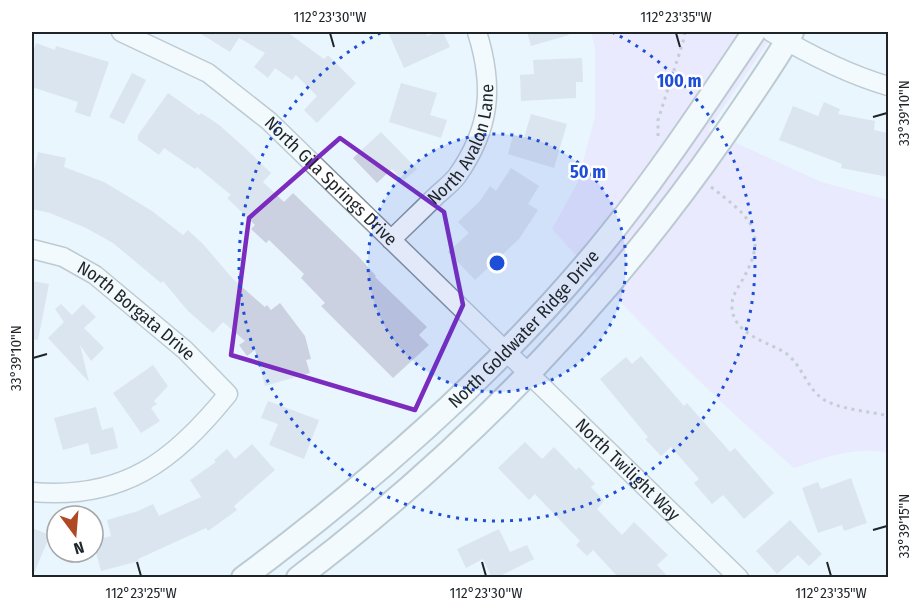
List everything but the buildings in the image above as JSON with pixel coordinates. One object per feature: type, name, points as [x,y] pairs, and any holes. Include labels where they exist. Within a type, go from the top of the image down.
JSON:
[{"type":"street","name":"North Gila Springs Drive","points":[[121,32],[208,73],[269,121],[516,362]]},
{"type":"street","name":"North Avalon Lane","points":[[391,240],[456,177],[476,143],[484,119],[489,84],[485,58],[477,32]]},
{"type":"street","name":"North Goldwater Ridge Drive","points":[[298,578],[388,506],[444,456],[671,153],[754,32]]},
{"type":"street","name":"North Goldwater Ridge Drive","points":[[243,578],[342,502],[418,436],[516,362],[576,324],[653,232],[697,174],[784,35]]},
{"type":"street","points":[[784,35],[861,78],[888,86]]},
{"type":"street","name":"North Borgata Drive","points":[[32,249],[63,257],[95,275],[184,350],[228,394],[204,424],[163,460],[138,475],[105,488],[61,495],[32,492]]},
{"type":"street","name":"North Twilight Way","points":[[516,362],[739,578]]},
{"type":"path","points":[[658,140],[658,120],[685,32]]},
{"type":"path","points":[[707,183],[739,209],[755,235],[757,246],[755,256],[735,292],[732,306],[736,320],[748,334],[784,352],[797,363],[814,392],[826,400],[888,416]]},
{"type":"highlighted area","points":[[340,138],[444,212],[463,305],[415,410],[231,355],[249,218]]},
{"type":"shaded area","points":[[591,32],[775,32],[708,130],[821,182],[888,200],[888,453],[852,452],[794,468],[670,352],[552,229],[577,184],[595,117],[595,48]]}]
